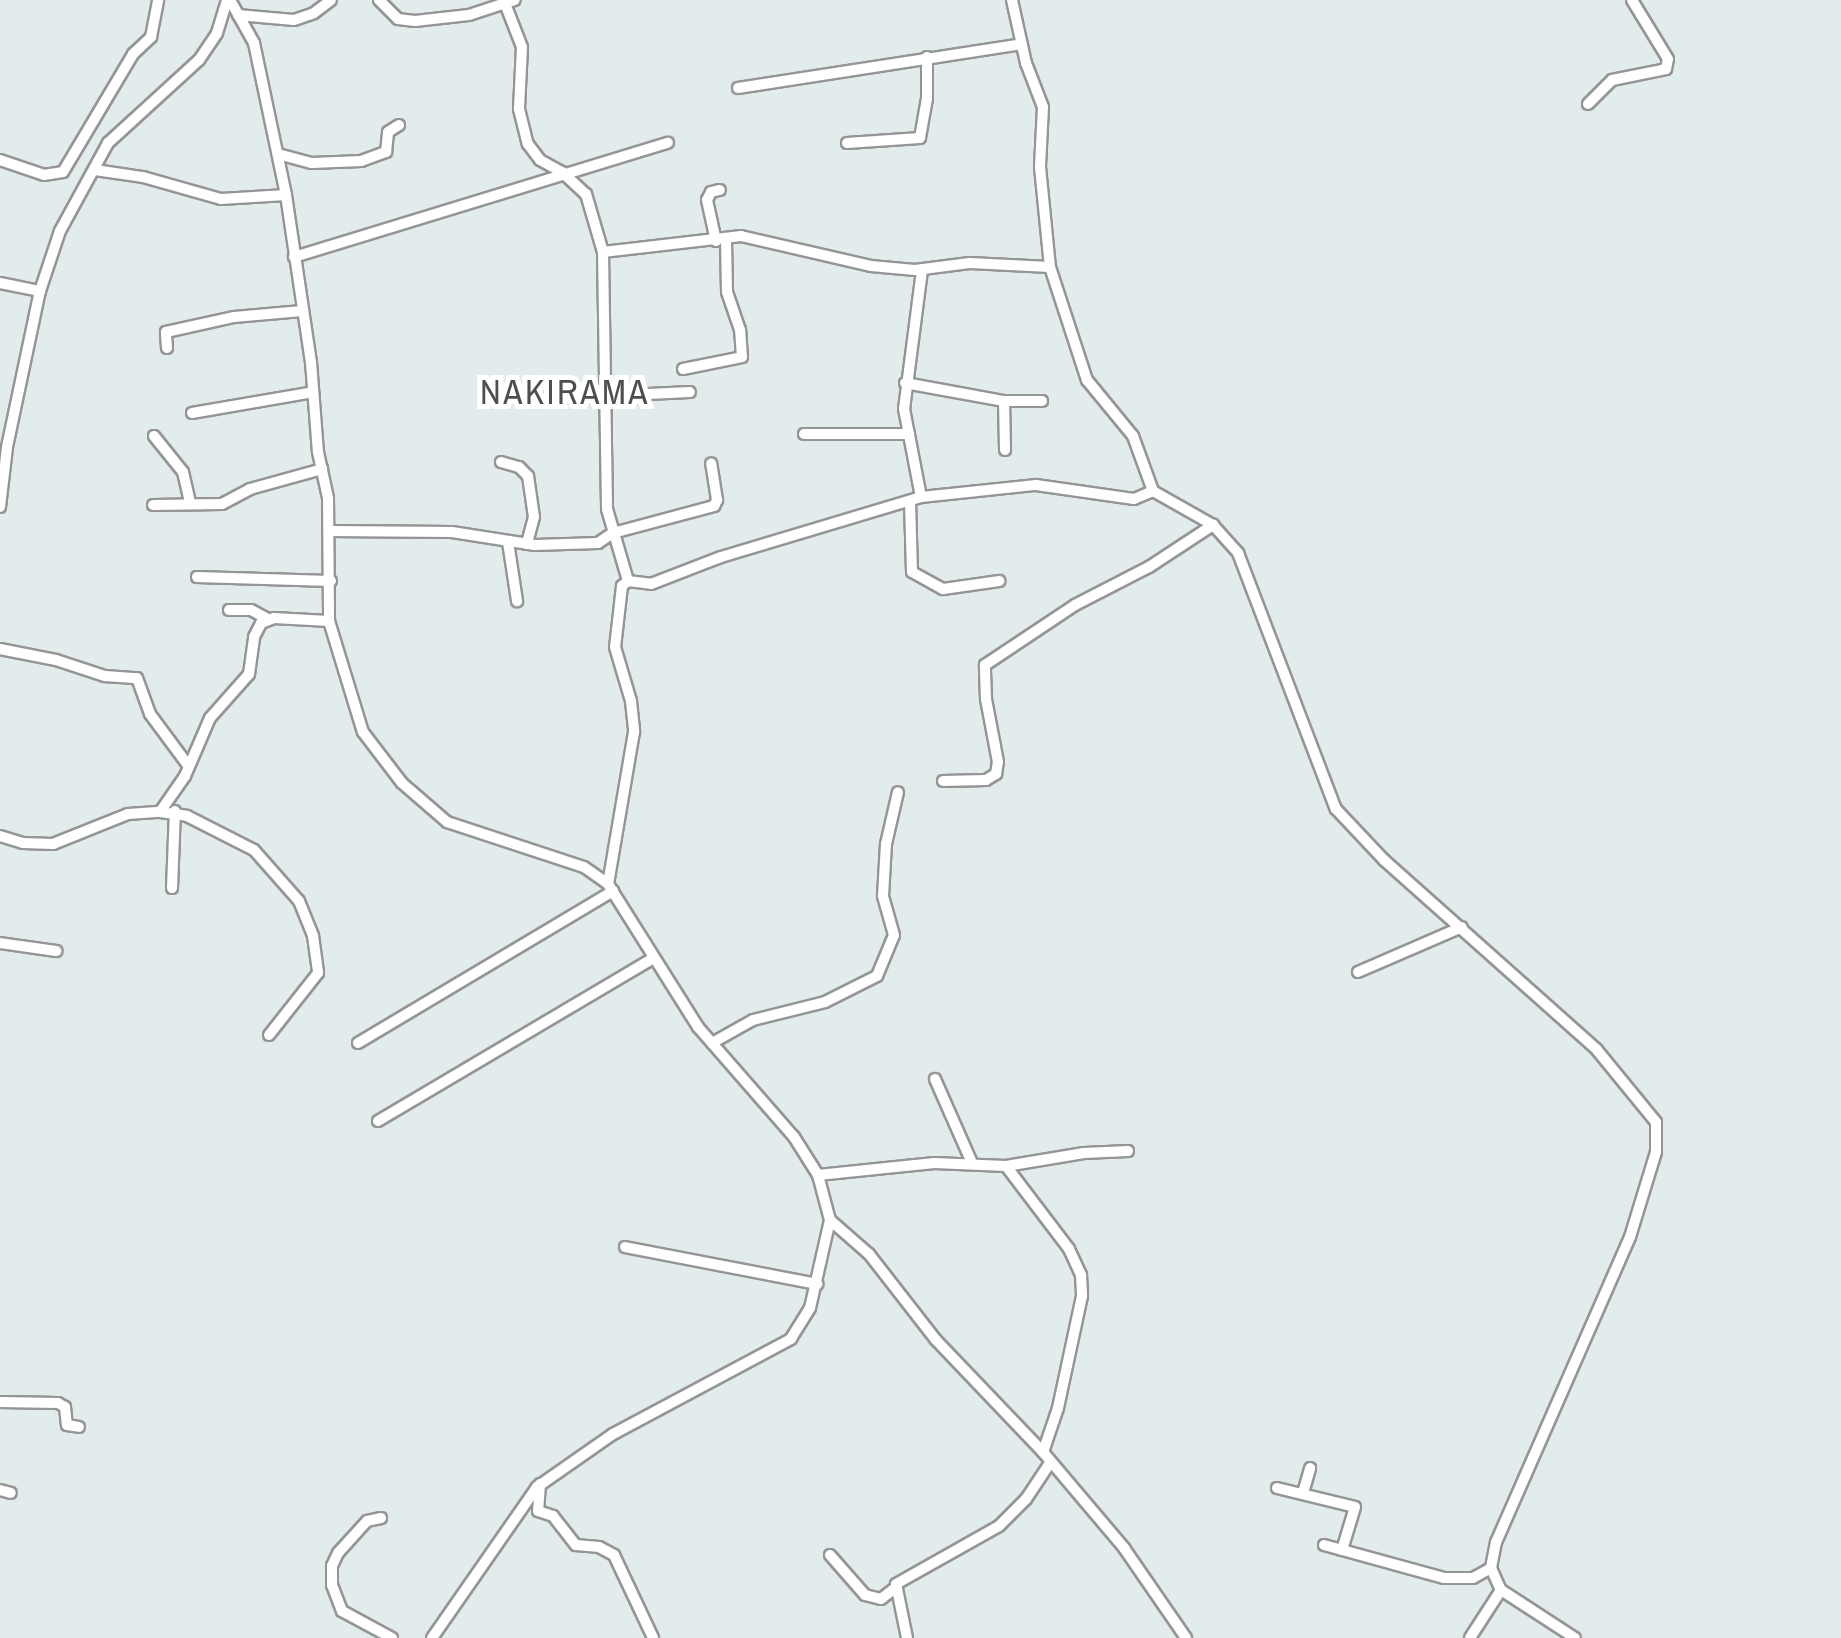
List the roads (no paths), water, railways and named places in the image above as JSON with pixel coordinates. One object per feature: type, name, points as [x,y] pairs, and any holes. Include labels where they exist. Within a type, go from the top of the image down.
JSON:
[{"type":"street","points":[[0,160],[44,175],[63,172],[134,54],[151,37],[158,0]]},
{"type":"street","points":[[228,0],[254,43],[286,195],[330,531],[329,621],[363,732],[402,783],[438,816],[466,832],[542,851],[594,871],[610,887],[652,958],[712,1042],[794,1137],[818,1175],[830,1220],[817,1284],[802,1325],[790,1339],[655,1410],[540,1484],[432,1638]]},
{"type":"street","points":[[0,507],[7,446],[40,290],[60,231],[122,126],[199,60],[216,32],[228,0]]},
{"type":"street","points":[[238,14],[294,20],[314,14],[331,0]]},
{"type":"street","points":[[379,0],[398,19],[416,20],[469,16],[511,3],[522,47],[522,129],[540,160],[562,172],[591,203],[602,252],[608,397],[607,509],[628,582]]},
{"type":"street","points":[[1012,0],[1043,107],[1040,166],[1050,267],[1083,372],[1133,436],[1153,491],[1226,535],[1246,568],[1336,809],[1384,860],[1597,1050],[1651,1113],[1658,1132],[1649,1182],[1630,1237],[1496,1542],[1491,1568],[1502,1590],[1575,1638]]},
{"type":"street","points":[[1588,104],[1612,80],[1666,68],[1668,59],[1632,0]]},
{"type":"street","points":[[738,88],[1022,44]]},
{"type":"street","points":[[847,142],[920,138],[927,100],[927,57]]},
{"type":"street","points":[[278,154],[312,164],[362,161],[386,152],[388,132],[398,125]]},
{"type":"street","points":[[294,257],[562,172],[668,143]]},
{"type":"street","points":[[95,170],[187,188],[211,198],[286,195]]},
{"type":"street","points":[[683,368],[742,357],[740,330],[727,292],[721,241],[707,200],[711,192],[720,190]]},
{"type":"street","points":[[602,252],[762,238],[836,261],[922,270],[970,263],[1050,267]]},
{"type":"street","points":[[922,270],[905,383],[915,499],[912,572],[944,590],[1000,581]]},
{"type":"street","points":[[0,283],[40,290]]},
{"type":"street","points":[[167,348],[166,332],[234,317],[302,311]]},
{"type":"street","points":[[905,383],[1004,402],[1042,401]]},
{"type":"street","points":[[192,413],[313,392]]},
{"type":"street","points":[[522,400],[690,392]]},
{"type":"street","points":[[1004,402],[1005,450]]},
{"type":"street","points":[[804,434],[909,434]]},
{"type":"street","points":[[154,436],[183,472],[190,503]]},
{"type":"street","points":[[502,462],[519,466],[528,476],[534,518],[527,544]]},
{"type":"street","points":[[330,531],[452,532],[527,544],[598,543],[613,533],[714,506],[717,500],[711,463]]},
{"type":"street","points":[[153,506],[222,504],[250,489],[322,470]]},
{"type":"street","points":[[610,887],[611,860],[634,732],[632,701],[616,647],[622,586],[628,582],[651,584],[722,557],[915,499],[1036,485],[1124,499],[1144,498],[1153,491]]},
{"type":"street","points":[[943,781],[986,780],[998,769],[985,665],[1074,605],[1150,567],[1213,525]]},
{"type":"street","points":[[508,542],[517,601]]},
{"type":"street","points":[[197,577],[331,581]]},
{"type":"street","points":[[229,610],[262,613],[268,618],[329,621]]},
{"type":"street","points":[[160,812],[181,783],[210,718],[249,674],[254,637],[268,618]]},
{"type":"street","points":[[0,649],[56,660],[105,676],[137,678],[150,714],[187,764]]},
{"type":"street","points":[[712,1042],[753,1020],[825,1002],[878,976],[894,936],[882,896],[886,844],[898,792]]},
{"type":"street","points":[[172,888],[175,811]]},
{"type":"street","points":[[0,836],[23,843],[53,844],[128,814],[175,811],[254,850],[298,901],[313,936],[318,973],[270,1035]]},
{"type":"street","points":[[594,871],[611,860]]},
{"type":"street","points":[[358,1044],[610,887]]},
{"type":"street","points":[[1358,972],[1462,928]]},
{"type":"street","points":[[0,944],[56,952]]},
{"type":"street","points":[[378,1121],[652,958]]},
{"type":"street","points":[[935,1079],[972,1163]]},
{"type":"street","points":[[818,1175],[972,1163],[1006,1166],[1084,1152],[1128,1151]]},
{"type":"street","points":[[1006,1166],[1070,1249],[1081,1275],[1082,1296],[1058,1408],[1043,1452]]},
{"type":"street","points":[[830,1220],[869,1254],[936,1340],[1043,1452],[1124,1548],[1186,1638]]},
{"type":"street","points":[[626,1247],[817,1284]]},
{"type":"street","points":[[0,1402],[58,1403],[65,1407],[67,1425],[79,1427]]},
{"type":"street","points":[[830,1555],[865,1595],[881,1599],[919,1568],[998,1526],[1026,1500],[1050,1463]]},
{"type":"street","points":[[1302,1493],[1310,1468]]},
{"type":"street","points":[[538,1510],[540,1484]]},
{"type":"street","points":[[1277,1488],[1355,1507],[1342,1550]]},
{"type":"street","points":[[525,1502],[552,1516],[576,1546],[599,1547],[614,1555],[653,1638]]},
{"type":"street","points":[[380,1518],[367,1521],[338,1553],[332,1566],[332,1586],[342,1612],[392,1638]]},
{"type":"street","points":[[1324,1545],[1444,1578],[1473,1578],[1491,1568]]},
{"type":"street","points":[[896,1587],[907,1638]]},
{"type":"street","points":[[1470,1638],[1502,1590]]},
{"type":"district","name":"NAKIRAMA","points":[[565,392]]}]
